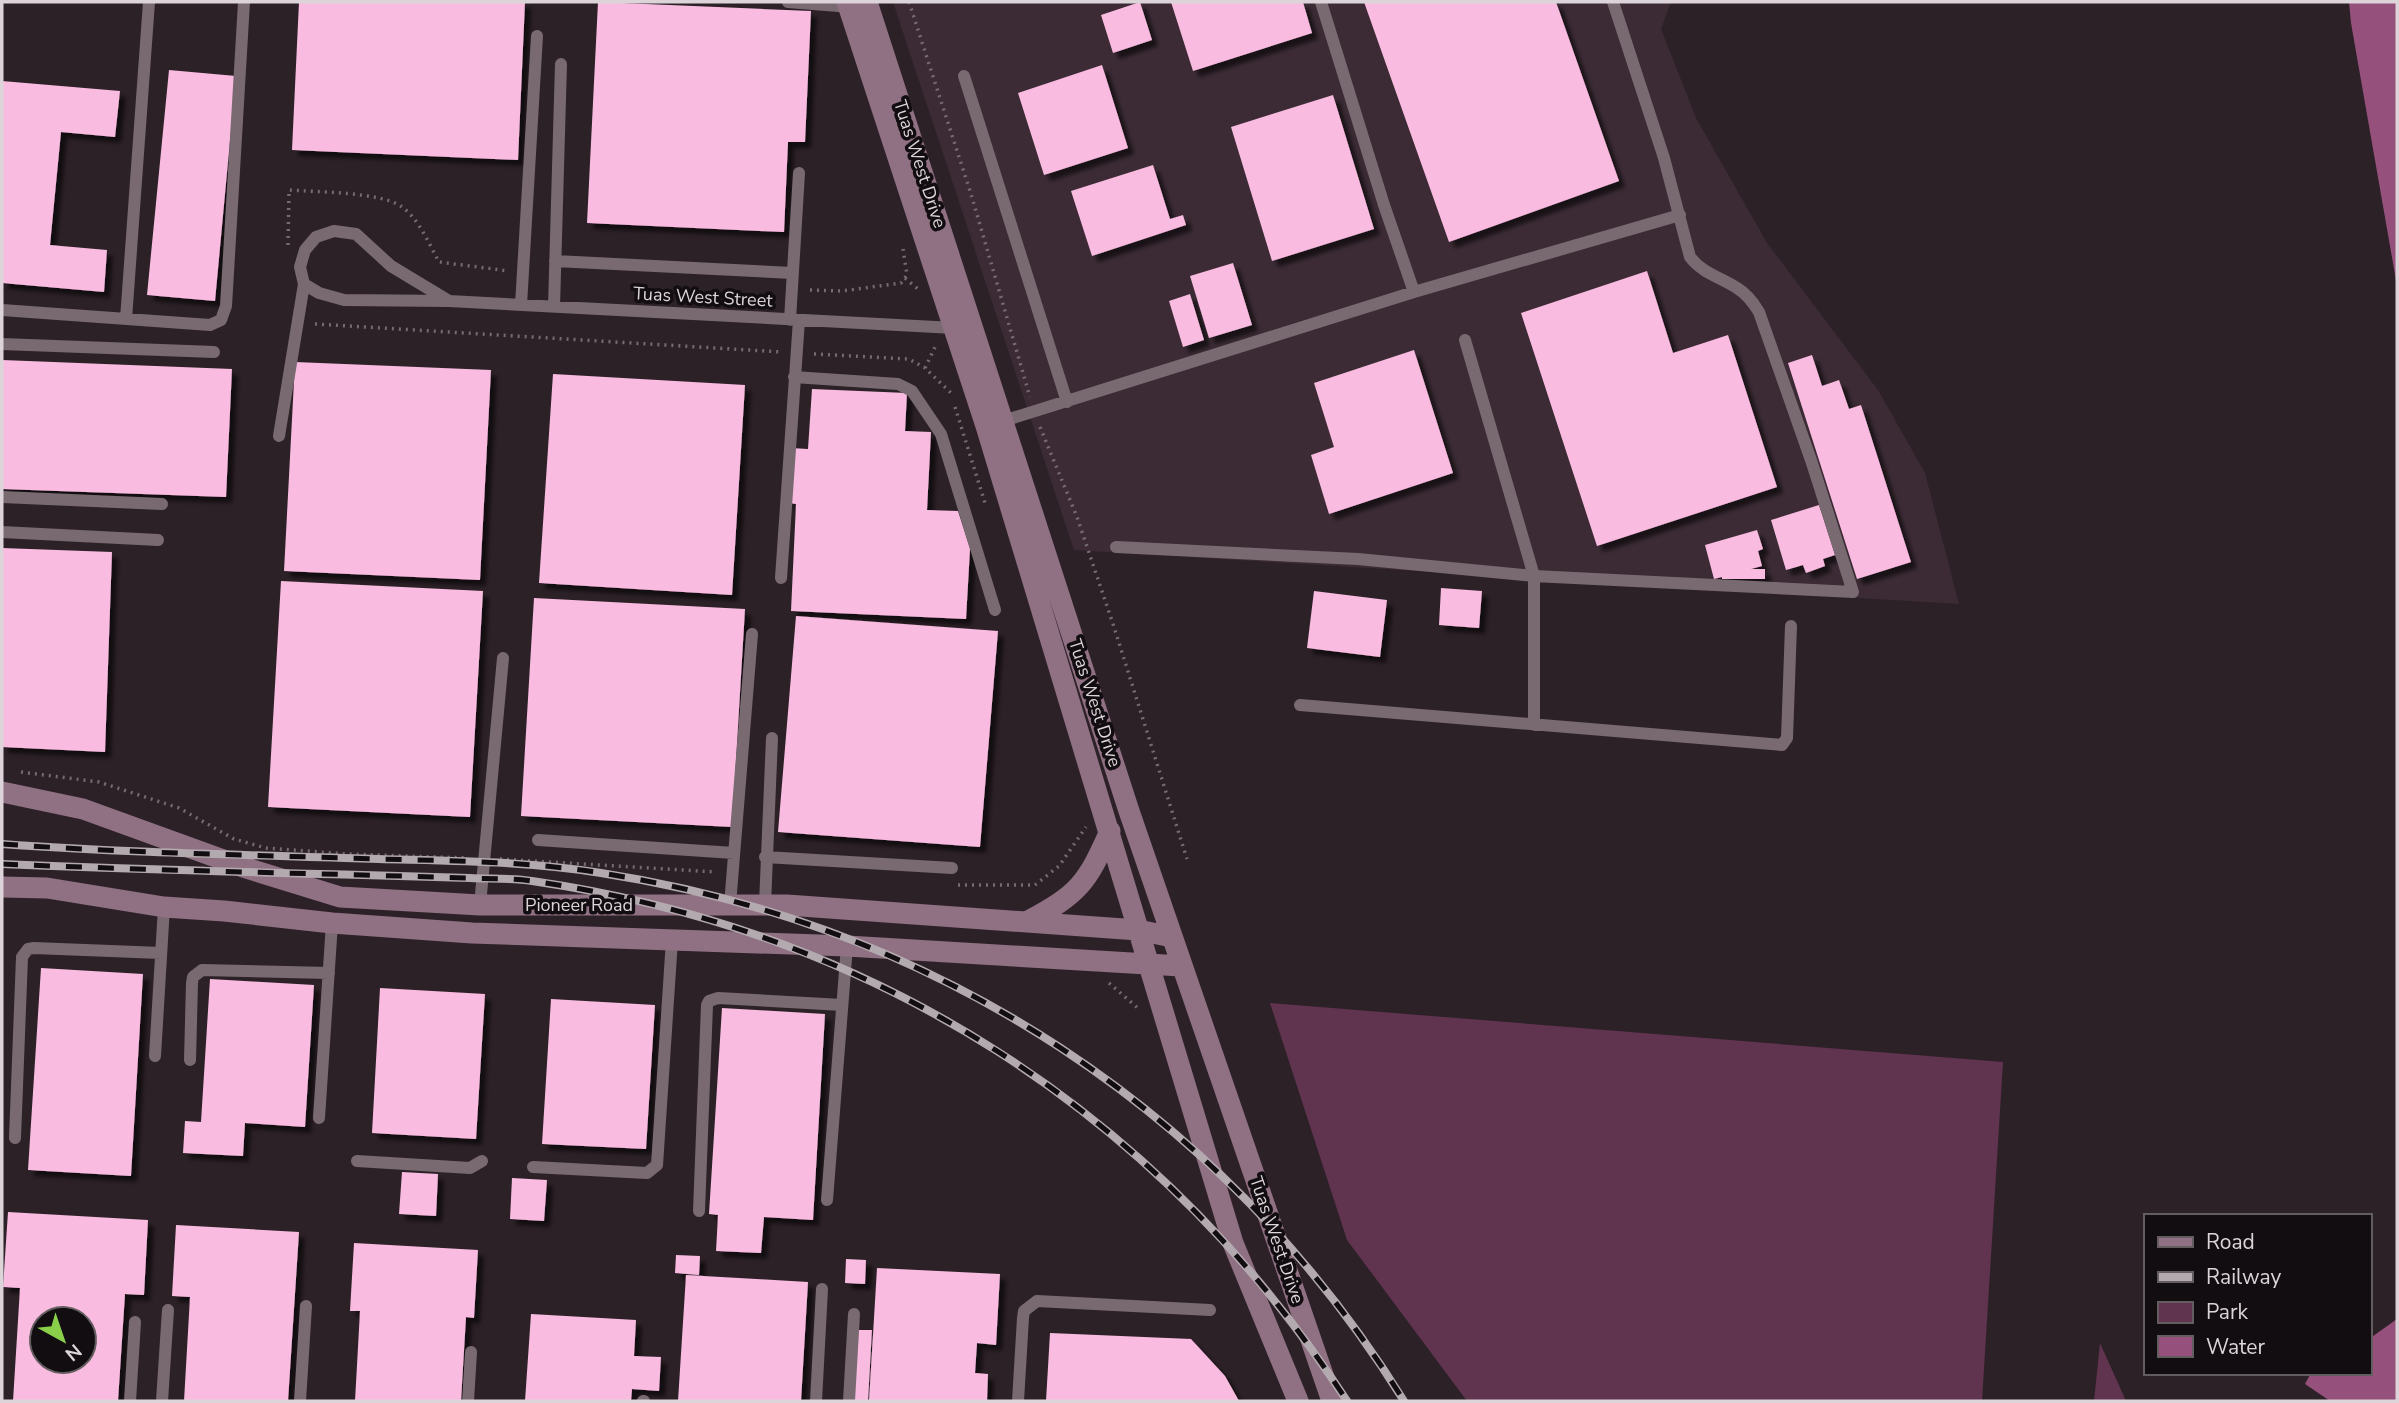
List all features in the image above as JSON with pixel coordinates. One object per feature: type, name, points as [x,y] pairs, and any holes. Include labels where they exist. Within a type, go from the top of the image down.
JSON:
[{"type":"main road","name":"Tuas West Drive","points":[[858,4],[954,328],[995,424],[1138,930],[1233,1243],[1298,1401]]},
{"type":"main road","name":"Tuas West Drive","points":[[858,4],[995,424],[1332,1401]]},
{"type":"main road","name":"Pioneer Road","points":[[2,792],[83,809],[243,867],[341,897],[480,905],[765,905],[1028,921],[1138,930],[1172,937]]},
{"type":"main road","points":[[1028,921],[1064,902],[1083,884],[1096,864],[1110,831]]},
{"type":"main road","name":"Pioneer Road","points":[[2,887],[47,888],[164,907],[472,933],[847,946],[1181,966]]},
{"type":"lane","points":[[126,319],[149,2]]},
{"type":"lane","points":[[2,310],[210,325],[221,320],[224,315],[244,2]]},
{"type":"lane","points":[[788,2],[858,4]]},
{"type":"lane","points":[[1321,2],[1414,292]]},
{"type":"lane","points":[[1116,547],[1358,559],[1534,576],[1853,592],[1812,463],[1759,312],[1750,298],[1695,264],[1690,257],[1664,158],[1613,2]]},
{"type":"lane","points":[[521,305],[537,36]]},
{"type":"lane","points":[[554,307],[561,64]]},
{"type":"lane","points":[[964,76],[1067,402]]},
{"type":"lane","points":[[781,578],[796,353],[792,289],[799,173]]},
{"type":"lane","points":[[995,424],[1414,292],[1679,215]]},
{"type":"lane","name":"Tuas West Street","points":[[449,301],[391,266],[356,234],[334,231],[316,237],[305,250],[300,267],[304,284],[319,293],[344,300],[449,301],[954,328]]},
{"type":"lane","points":[[555,261],[793,272]]},
{"type":"lane","points":[[279,436],[304,284]]},
{"type":"lane","points":[[1465,340],[1534,576],[1534,725]]},
{"type":"lane","points":[[2,344],[214,352]]},
{"type":"lane","points":[[794,377],[898,384],[912,391],[941,434],[995,610]]},
{"type":"lane","points":[[2,497],[162,504]]},
{"type":"lane","points":[[2,532],[158,540]]},
{"type":"lane","points":[[1300,705],[1782,745],[1787,738],[1791,626]]},
{"type":"lane","points":[[730,905],[752,634]]},
{"type":"lane","points":[[480,905],[503,658]]},
{"type":"lane","points":[[765,905],[772,738]]},
{"type":"lane","points":[[538,840],[734,853]]},
{"type":"lane","points":[[765,856],[952,868]]},
{"type":"lane","points":[[155,1056],[164,907]]},
{"type":"lane","points":[[319,1118],[332,923]]},
{"type":"lane","points":[[533,1167],[647,1174],[655,1169],[672,940]]},
{"type":"lane","points":[[827,1200],[847,946]]},
{"type":"lane","points":[[15,1138],[24,952],[34,948],[161,953]]},
{"type":"lane","points":[[190,1060],[192,983],[202,970],[329,973]]},
{"type":"lane","points":[[699,1211],[709,1001],[718,998],[842,1005]]},
{"type":"lane","points":[[357,1161],[470,1168],[482,1161]]},
{"type":"lane","points":[[816,1401],[822,1289]]},
{"type":"lane","points":[[1018,1401],[1024,1311],[1037,1301],[1210,1310]]},
{"type":"lane","points":[[300,1401],[306,1306]]},
{"type":"lane","points":[[162,1401],[168,1310]]},
{"type":"lane","points":[[849,1401],[854,1314]]},
{"type":"lane","points":[[131,1401],[135,1322]]},
{"type":"lane","points":[[468,1401],[471,1352]]},
{"type":"path","points":[[909,2],[971,194],[1034,412],[1077,517],[1187,859]]},
{"type":"path","points":[[288,244],[288,257]]},
{"type":"path","points":[[792,289],[842,291],[901,283],[907,275],[902,244]]},
{"type":"path","points":[[298,323],[796,353]]},
{"type":"path","points":[[14,771],[99,782],[179,808],[234,839],[266,848],[347,854],[483,858],[732,874]]},
{"type":"path","points":[[1106,981],[1140,1010]]},
{"type":"shaded area","points":[[893,2],[1671,2],[1661,29],[1696,118],[1767,243],[1878,390],[1925,473],[1959,604],[1074,550]]},
{"type":"green space","points":[[1270,1003],[2003,1062],[1982,1401],[1467,1401],[1347,1240]]},
{"type":"green space","points":[[2100,1343],[2126,1401],[2094,1401]]},
{"type":"water","points":[[2349,2],[2397,2],[2397,286],[2351,23]]},
{"type":"water","points":[[2397,1319],[2397,1401],[2330,1401],[2305,1384],[2310,1375],[2371,1375],[2371,1338]]},
{"type":"building","points":[[299,2],[525,2],[518,160],[292,150]]},
{"type":"building","points":[[598,2],[811,11],[805,142],[788,142],[784,232],[587,223]]},
{"type":"building","points":[[1140,2],[1152,40],[1113,53],[1101,15]]},
{"type":"building","points":[[1171,2],[1303,2],[1312,33],[1193,71]]},
{"type":"building","points":[[1364,2],[1556,2],[1619,181],[1449,242]]},
{"type":"building","points":[[1102,65],[1128,148],[1044,175],[1018,93]]},
{"type":"building","points":[[169,70],[236,76],[215,301],[147,295]]},
{"type":"building","points":[[2,81],[120,91],[115,137],[61,132],[50,245],[107,250],[104,292],[2,283]]},
{"type":"building","points":[[1333,95],[1374,229],[1272,261],[1231,127]]},
{"type":"building","points":[[1153,165],[1170,219],[1183,215],[1186,225],[1092,256],[1071,191]]},
{"type":"building","points":[[1233,263],[1252,325],[1209,338],[1190,276]]},
{"type":"building","points":[[1647,271],[1673,353],[1728,335],[1777,487],[1597,546],[1521,313]]},
{"type":"building","points":[[1190,294],[1204,340],[1183,347],[1169,301]]},
{"type":"building","points":[[1414,350],[1453,473],[1329,514],[1311,455],[1334,447],[1314,383]]},
{"type":"building","points":[[1812,355],[1822,386],[1839,380],[1849,409],[1861,405],[1911,562],[1857,579],[1788,363]]},
{"type":"building","points":[[2,360],[232,369],[226,497],[2,489]]},
{"type":"building","points":[[295,362],[491,370],[480,580],[284,571]]},
{"type":"building","points":[[553,374],[745,385],[732,595],[539,583]]},
{"type":"building","points":[[812,389],[907,393],[905,431],[931,432],[927,510],[958,511],[970,549],[966,619],[791,611],[796,504],[788,503],[791,448],[808,449]]},
{"type":"building","points":[[1819,505],[1835,555],[1823,559],[1825,566],[1806,573],[1803,565],[1786,570],[1771,520]]},
{"type":"building","points":[[1757,530],[1763,549],[1758,551],[1762,566],[1751,569],[1765,569],[1765,579],[1714,579],[1705,545]]},
{"type":"building","points":[[2,548],[112,552],[105,752],[2,747]]},
{"type":"building","points":[[281,581],[483,591],[470,817],[268,807]]},
{"type":"building","points":[[1441,588],[1482,591],[1479,628],[1439,625]]},
{"type":"building","points":[[1314,591],[1387,600],[1380,657],[1307,648]]},
{"type":"building","points":[[534,598],[745,609],[732,827],[521,816]]},
{"type":"building","points":[[796,616],[998,631],[980,847],[778,832]]},
{"type":"building","points":[[41,968],[143,974],[131,1176],[28,1170]]},
{"type":"building","points":[[210,979],[314,985],[305,1127],[245,1123],[243,1156],[183,1153],[185,1121],[201,1122]]},
{"type":"building","points":[[380,988],[485,994],[476,1139],[372,1133]]},
{"type":"building","points":[[551,999],[655,1005],[646,1149],[542,1144]]},
{"type":"building","points":[[722,1008],[825,1014],[813,1220],[764,1217],[761,1253],[716,1251],[718,1215],[709,1214]]},
{"type":"building","points":[[402,1172],[438,1174],[436,1216],[399,1214]]},
{"type":"building","points":[[512,1178],[547,1180],[544,1221],[510,1219]]},
{"type":"building","points":[[8,1212],[148,1220],[144,1295],[125,1294],[118,1401],[13,1401],[20,1288],[3,1287]]},
{"type":"building","points":[[176,1225],[299,1232],[288,1401],[184,1401],[190,1297],[172,1296]]},
{"type":"building","points":[[354,1243],[478,1250],[474,1318],[466,1317],[461,1401],[355,1401],[360,1311],[350,1311]]},
{"type":"building","points":[[676,1255],[700,1256],[699,1275],[675,1273]]},
{"type":"building","points":[[846,1259],[866,1260],[865,1284],[845,1283]]},
{"type":"building","points":[[877,1268],[1000,1274],[996,1345],[977,1343],[975,1373],[988,1374],[987,1401],[869,1401]]},
{"type":"building","points":[[686,1275],[808,1282],[801,1401],[678,1401]]},
{"type":"building","points":[[531,1314],[636,1320],[634,1356],[661,1357],[659,1391],[632,1389],[631,1401],[525,1401]]},
{"type":"building","points":[[858,1330],[872,1330],[868,1401],[854,1401]]},
{"type":"building","points":[[1050,1333],[1191,1339],[1225,1376],[1239,1401],[1046,1401]]},
{"type":"railway","points":[[2,844],[143,852],[490,862],[573,869],[725,899],[843,937],[955,987],[1061,1048],[1159,1121],[1250,1204],[1332,1297],[1404,1401]]},
{"type":"railway","points":[[2,864],[524,880],[657,906],[777,942],[890,991],[997,1051],[1096,1122],[1188,1205],[1272,1298],[1347,1401]]}]
